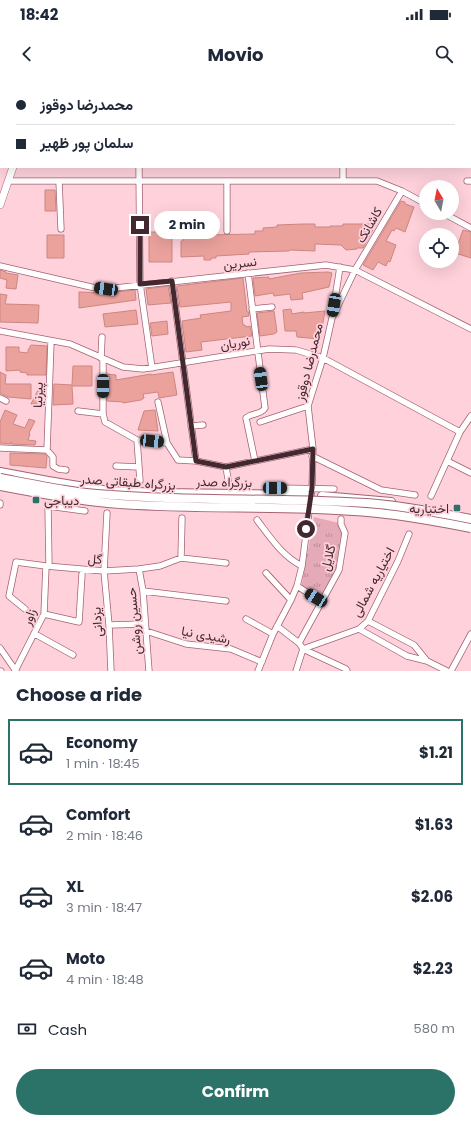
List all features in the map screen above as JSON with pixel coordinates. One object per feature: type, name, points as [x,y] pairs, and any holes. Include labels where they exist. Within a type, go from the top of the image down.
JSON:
[{"type":"highway","name":"بزرگراه صدر","points":[[0,472],[48,482],[109,490],[163,493],[306,495],[379,500],[471,516]]},
{"type":"highway","name":"بزرگراه طبقاتی صدر","points":[[0,478],[48,487],[109,495],[164,498],[322,500],[416,508],[471,519]]},
{"type":"highway","name":"بزرگراه صدر","points":[[0,487],[43,496],[108,504],[163,507],[304,510],[378,514],[471,529]]},
{"type":"highway","name":"بزرگراه طبقاتی صدر","points":[[0,487],[108,503],[163,506],[320,509],[378,513],[414,517],[471,529]]},
{"type":"main road","points":[[0,205],[13,168]]},
{"type":"street","points":[[139,168],[140,284],[152,368]]},
{"type":"street","points":[[343,168],[343,181]]},
{"type":"street","points":[[9,181],[377,181],[402,191],[419,200]]},
{"type":"street","points":[[59,181],[61,229]]},
{"type":"street","points":[[227,181],[227,231]]},
{"type":"street","name":"کاشانک","points":[[355,270],[402,191]]},
{"type":"street","points":[[456,220],[471,228]]},
{"type":"street","name":"نسرین","points":[[0,266],[91,287],[106,289],[140,284],[326,265],[355,270],[471,328]]},
{"type":"street","points":[[332,318],[340,267]]},
{"type":"street","name":"محمدرضا دوقوز","points":[[258,671],[273,634],[297,586],[302,566],[312,488],[313,449],[308,406],[323,358],[332,318],[355,270]]},
{"type":"street","points":[[248,273],[265,409],[259,413],[247,416],[245,420],[255,461]]},
{"type":"street","points":[[172,281],[196,461]]},
{"type":"street","points":[[252,309],[272,307]]},
{"type":"street","name":"نوریان","points":[[0,332],[51,342],[70,344],[123,367],[143,369],[269,349],[296,350],[323,358],[460,432]]},
{"type":"street","points":[[102,337],[103,414],[105,422],[137,440],[167,443]]},
{"type":"street","name":"پیرنیا","points":[[47,450],[51,342]]},
{"type":"street","points":[[158,402],[167,443],[178,460],[196,461],[226,467],[313,449]]},
{"type":"street","points":[[260,422],[308,406]]},
{"type":"street","points":[[78,411],[103,414]]},
{"type":"street","points":[[431,496],[460,432],[471,416]]},
{"type":"street","points":[[192,426],[203,425]]},
{"type":"street","points":[[137,440],[140,481]]},
{"type":"street","points":[[0,448],[47,450],[53,457],[53,466],[58,469],[66,470]]},
{"type":"street","points":[[312,456],[381,490],[415,495]]},
{"type":"street","points":[[447,461],[471,473]]},
{"type":"street","points":[[116,466],[139,466]]},
{"type":"street","points":[[226,467],[229,485]]},
{"type":"street","points":[[275,488],[334,489]]},
{"type":"street","points":[[47,566],[48,506],[85,511]]},
{"type":"street","name":"یزدانی","points":[[107,513],[104,571],[112,671]]},
{"type":"street","points":[[182,518],[180,558],[226,563]]},
{"type":"street","name":"گلایل","points":[[299,643],[339,570],[345,533],[341,524],[341,519]]},
{"type":"street","points":[[257,520],[286,556],[302,566]]},
{"type":"street","name":"اختیاریه شمالی","points":[[303,649],[359,630],[368,621],[398,561],[409,534]]},
{"type":"street","name":"گل","points":[[25,609],[9,596],[16,562],[104,571],[140,569],[160,566],[180,558]]},
{"type":"street","name":"زاور","points":[[15,671],[44,614],[47,566]]},
{"type":"street","name":"حسین روشن","points":[[140,569],[149,671]]},
{"type":"street","points":[[266,573],[291,600]]},
{"type":"street","points":[[44,614],[79,622],[82,574]]},
{"type":"street","points":[[297,586],[316,598]]},
{"type":"street","points":[[143,591],[226,601]]},
{"type":"street","points":[[246,619],[273,634]]},
{"type":"street","points":[[368,621],[414,645],[427,661]]},
{"type":"street","points":[[109,625],[144,624]]},
{"type":"street","points":[[277,626],[299,643],[303,649],[346,669],[347,671]]},
{"type":"street","points":[[359,630],[407,656],[427,661],[447,671]]},
{"type":"street","name":"رشیدی نیا","points":[[146,631],[186,644],[231,649],[262,662]]},
{"type":"street","points":[[35,634],[73,655]]},
{"type":"street","points":[[451,671],[471,634]]},
{"type":"street","points":[[0,648],[15,671]]},
{"type":"street","points":[[296,671],[303,649]]},
{"type":"green space","points":[[314,517],[339,523],[344,533],[337,567],[320,599],[301,588]]},
{"type":"building","points":[[45,190],[55,190],[56,211],[45,211]]},
{"type":"building","points":[[401,201],[414,207],[405,232],[396,228],[394,231],[392,230],[386,241],[396,245],[390,262],[388,261],[386,266],[378,262],[373,270],[363,265]]},
{"type":"building","points":[[315,224],[315,227],[330,227],[343,226],[343,224],[376,224],[363,248],[346,250],[341,245],[315,244],[315,251],[290,250],[249,252],[249,254],[216,256],[216,258],[211,258],[211,260],[204,260],[204,256],[181,257],[181,241],[183,241],[183,238],[194,238],[194,236],[204,235],[255,234],[255,231],[263,231],[263,228],[277,227],[277,225]]},
{"type":"building","points":[[463,230],[471,232],[471,258],[459,254],[459,242]]},
{"type":"building","points":[[149,232],[172,232],[172,262],[149,262]]},
{"type":"building","points":[[47,235],[64,235],[64,258],[47,258]]},
{"type":"building","points":[[0,270],[6,273],[18,275],[16,289],[6,288],[7,280],[0,278]]},
{"type":"building","points":[[301,273],[332,273],[329,287],[302,293],[303,299],[291,300],[290,294],[274,296],[273,293],[255,296],[253,278],[269,277],[269,279]]},
{"type":"building","points":[[243,278],[247,312],[249,312],[249,316],[242,317],[243,325],[246,327],[250,326],[252,336],[201,342],[202,350],[186,352],[182,321],[201,318],[200,315],[231,311],[231,302],[180,307],[177,286]]},
{"type":"building","points":[[168,286],[171,303],[148,305],[146,289]]},
{"type":"building","points":[[135,290],[136,300],[79,308],[79,292],[106,293]]},
{"type":"building","points":[[0,294],[7,295],[5,304],[39,305],[38,323],[0,322]]},
{"type":"building","points":[[291,309],[292,314],[325,311],[320,339],[297,337],[296,331],[285,331],[283,310]]},
{"type":"building","points":[[136,310],[138,324],[105,327],[103,314]]},
{"type":"building","points":[[274,311],[277,332],[274,334],[260,336],[257,313]]},
{"type":"building","points":[[167,321],[168,334],[152,336],[150,323]]},
{"type":"building","points":[[31,345],[47,346],[46,375],[27,375],[27,373],[20,372],[20,370],[6,371],[6,347],[19,347],[19,352],[28,353]]},
{"type":"building","points":[[73,366],[92,366],[92,386],[72,386],[73,404],[53,405],[54,384],[72,385]]},
{"type":"building","points":[[0,372],[6,375],[5,384],[31,384],[31,399],[8,397],[0,393]]},
{"type":"building","points":[[173,372],[177,395],[159,398],[158,392],[143,394],[144,398],[141,400],[123,403],[107,401],[107,374],[116,375],[116,380]]},
{"type":"building","points":[[38,390],[44,390],[43,404],[31,404]]},
{"type":"building","points":[[5,410],[17,415],[13,424],[25,428],[29,419],[35,421],[29,433],[28,440],[36,441],[35,445],[11,444],[11,442],[10,444],[0,443],[0,422]]},
{"type":"building","points":[[155,410],[158,431],[138,430],[144,411]]},
{"type":"building","points":[[10,453],[45,454],[47,457],[46,468],[10,465]]},
{"type":"place","name":"دیباجی","points":[[36,500]]},
{"type":"place","name":"اختیاریه","points":[[457,508]]},
{"type":"route","points":[[140,225],[140,284],[172,281],[196,461],[226,467],[313,449],[312,488],[306,529]]}]
